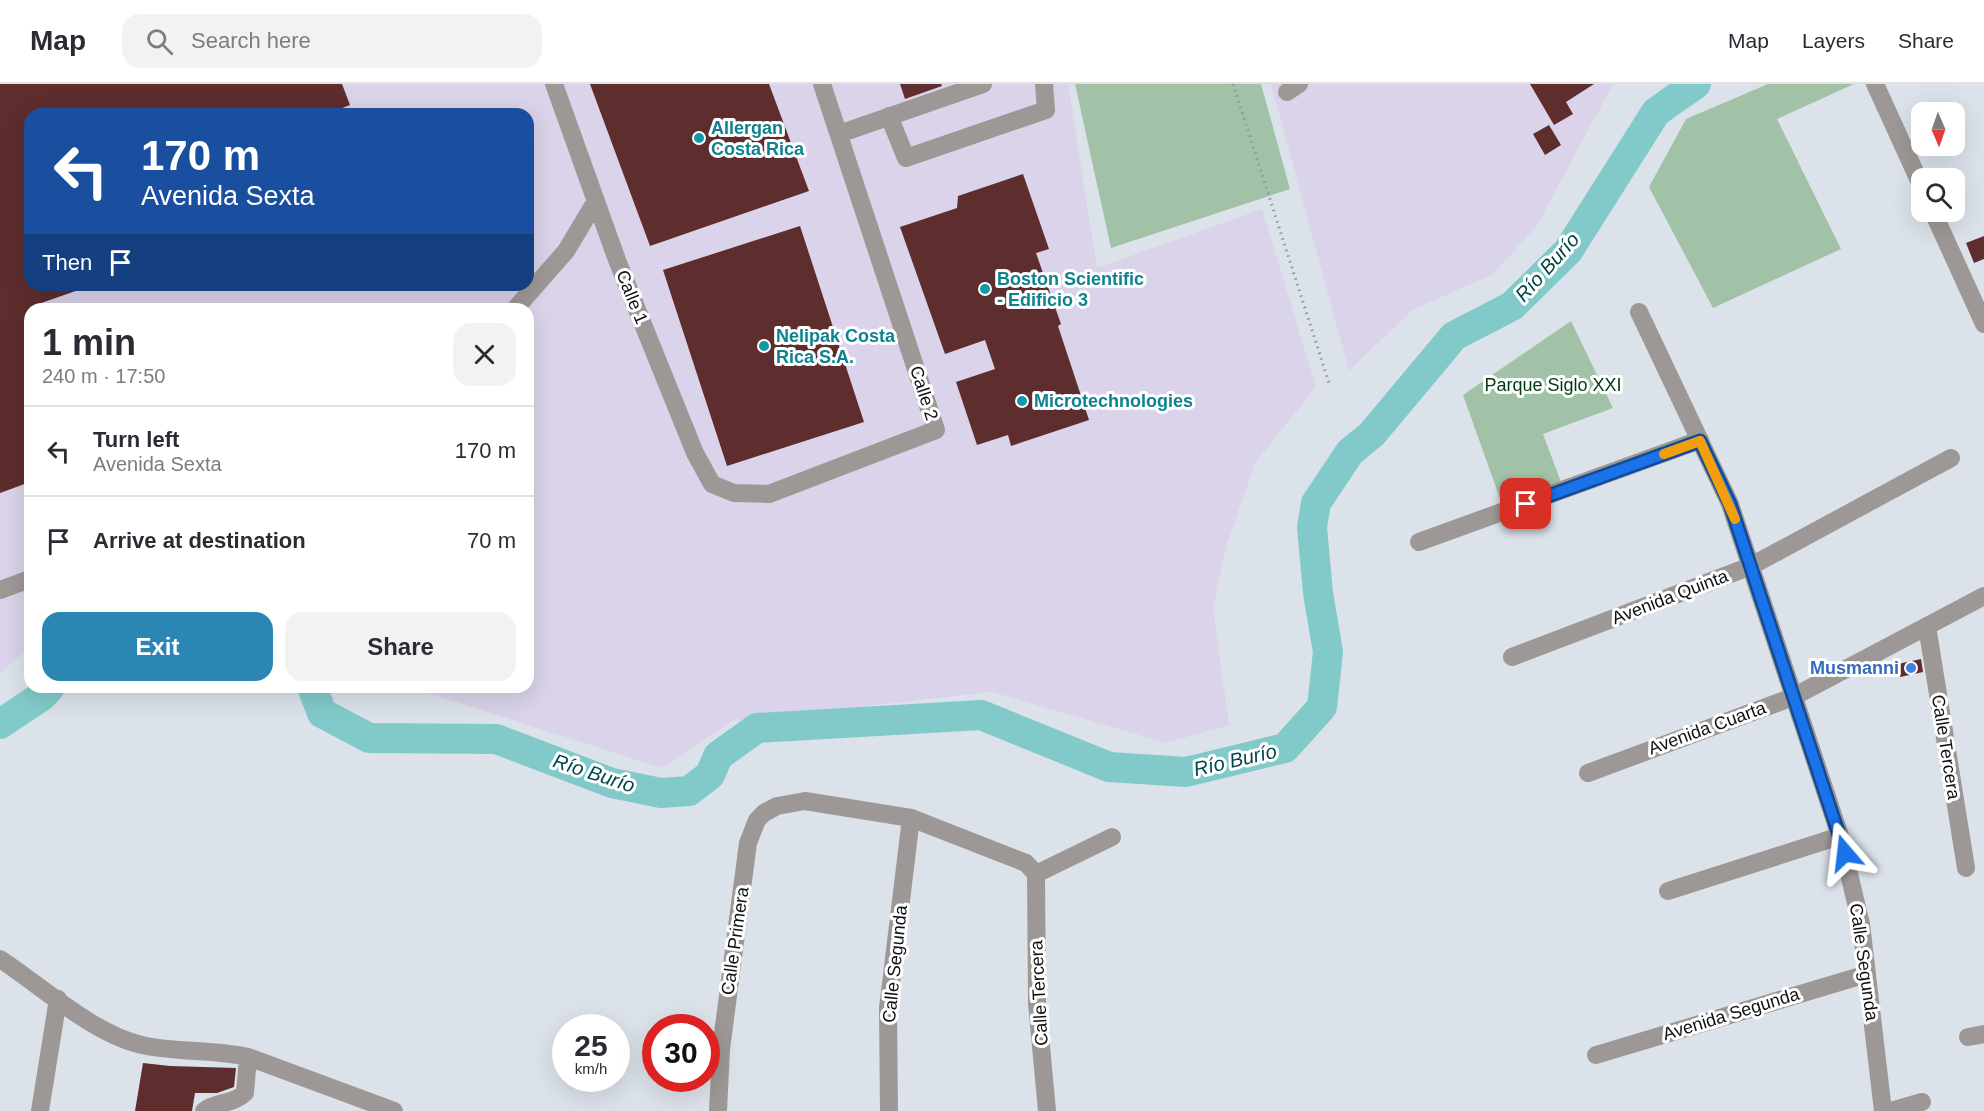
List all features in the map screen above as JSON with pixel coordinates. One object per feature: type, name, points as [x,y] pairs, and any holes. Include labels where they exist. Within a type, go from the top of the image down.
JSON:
[{"type":"street","name":"Calle 1","points":[[554,84],[617,260],[695,453],[712,484],[734,494]]},
{"type":"street","name":"Calle 2","points":[[734,494],[769,494],[936,430],[822,84]]},
{"type":"street","points":[[839,134],[983,84]]},
{"type":"street","points":[[889,116],[906,158],[1046,110],[1044,84]]},
{"type":"street","points":[[1875,84],[1913,168]]},
{"type":"street","points":[[534,287],[566,251],[596,201]]},
{"type":"street","points":[[1938,222],[1984,324]]},
{"type":"street","points":[[520,303],[531,291]]},
{"type":"street","name":"Calle Segunda","points":[[1639,312],[1730,504],[1840,836],[1861,924],[1883,1111]]},
{"type":"street","points":[[1419,542],[1700,441]]},
{"type":"street","name":"Avenida Quinta","points":[[1512,657],[1751,566],[1951,458]]},
{"type":"street","points":[[0,590],[24,581]]},
{"type":"street","name":"Avenida Cuarta","points":[[1588,773],[1793,697],[1984,596]]},
{"type":"street","name":"Calle Tercera","points":[[1927,626],[1966,868]]},
{"type":"street","name":"Calle Primera","points":[[718,1111],[721,1049],[748,843],[757,820],[777,806],[804,801],[911,818]]},
{"type":"street","points":[[911,818],[1026,863],[1036,874],[1112,837]]},
{"type":"street","name":"Calle Segunda","points":[[888,1111],[888,1008],[911,818]]},
{"type":"street","points":[[1668,891],[1840,836]]},
{"type":"street","name":"Calle Tercera","points":[[1036,874],[1036,1003],[1047,1111]]},
{"type":"street","points":[[0,959],[98,1026],[141,1045],[176,1050],[225,1052],[248,1057],[394,1111]]},
{"type":"street","name":"Avenida Segunda","points":[[1596,1055],[1867,974]]},
{"type":"street","points":[[40,1111],[57,999]]},
{"type":"street","points":[[204,1111],[211,1106],[231,1102],[245,1093],[248,1057]]},
{"type":"street","points":[[1891,1111],[1922,1102]]},
{"type":"path","points":[[1233,84],[1330,386]]},
{"type":"shaded area","points":[[0,84],[1068,84],[1097,268],[1262,209],[1316,387],[1255,463],[1225,550],[1213,609],[1229,725],[1166,743],[992,692],[732,721],[662,768],[428,693],[534,693],[534,303],[24,303],[24,652],[0,673]]},
{"type":"shaded area","points":[[1271,84],[1613,84],[1536,227],[1493,274],[1412,310],[1349,371]]},
{"type":"green space","points":[[1075,84],[1261,84],[1290,189],[1111,248]]},
{"type":"green space","points":[[1768,84],[1854,84],[1777,119],[1841,249],[1713,308],[1649,187],[1686,119]]},
{"type":"green space","name":"Parque Siglo XXI","points":[[1571,321],[1613,408],[1543,434],[1561,482],[1502,504],[1463,395]]},
{"type":"building","points":[[0,84],[342,84],[350,105],[342,108],[24,108],[24,291],[76,291],[41,303],[24,303],[24,484],[0,493]]},
{"type":"building","name":"Allergan Costa Rica","points":[[590,84],[769,84],[809,191],[650,246]]},
{"type":"building","points":[[900,84],[941,84],[942,86],[905,99]]},
{"type":"building","points":[[1530,84],[1594,84],[1566,102],[1573,114],[1554,125]]},
{"type":"building","points":[[1549,125],[1561,145],[1545,155],[1533,134]]},
{"type":"building","name":"Boston Scientific - Edificio 3","points":[[1023,174],[1049,249],[1036,253],[1061,324],[1058,326],[1089,420],[1011,446],[1008,435],[977,445],[956,382],[995,369],[985,340],[945,354],[900,227],[957,208],[958,196]]},
{"type":"building","name":"Nelipak Costa Rica S.A.","points":[[800,226],[864,422],[727,466],[663,270]]},
{"type":"building","points":[[1984,236],[1984,259],[1974,263],[1966,243]]},
{"type":"building","name":"Musmanni","points":[[1921,659],[1923,672],[1900,677],[1898,664]]},
{"type":"building","points":[[143,1063],[236,1068],[234,1087],[217,1093],[195,1093],[192,1111],[135,1111]]},
{"type":"waterway","name":"Río Burío","points":[[314,693],[322,713],[369,738],[496,739],[612,783],[661,793],[689,791],[710,775],[718,756],[757,728],[981,715],[1109,767],[1186,772],[1285,748],[1322,707],[1328,652],[1318,593],[1312,527],[1316,503],[1350,452],[1372,434],[1454,336],[1512,306],[1568,251],[1656,112],[1696,84]]},
{"type":"waterway","name":"Río Burío","points":[[0,724],[45,693]]},
{"type":"slow traffic","points":[[1664,454],[1700,441],[1735,519]]},
{"type":"place","name":"Allergan Costa Rica","points":[[699,138]]},
{"type":"place","name":"Boston Scientific - Edificio 3","points":[[985,289]]},
{"type":"place","name":"Nelipak Costa Rica S.A.","points":[[764,346]]},
{"type":"place","name":"Microtechnologies","points":[[1022,401]]},
{"type":"place","name":"Musmanni","points":[[1911,668]]},
{"type":"route","points":[[1526,504],[1700,441],[1730,504],[1845,853]]}]
